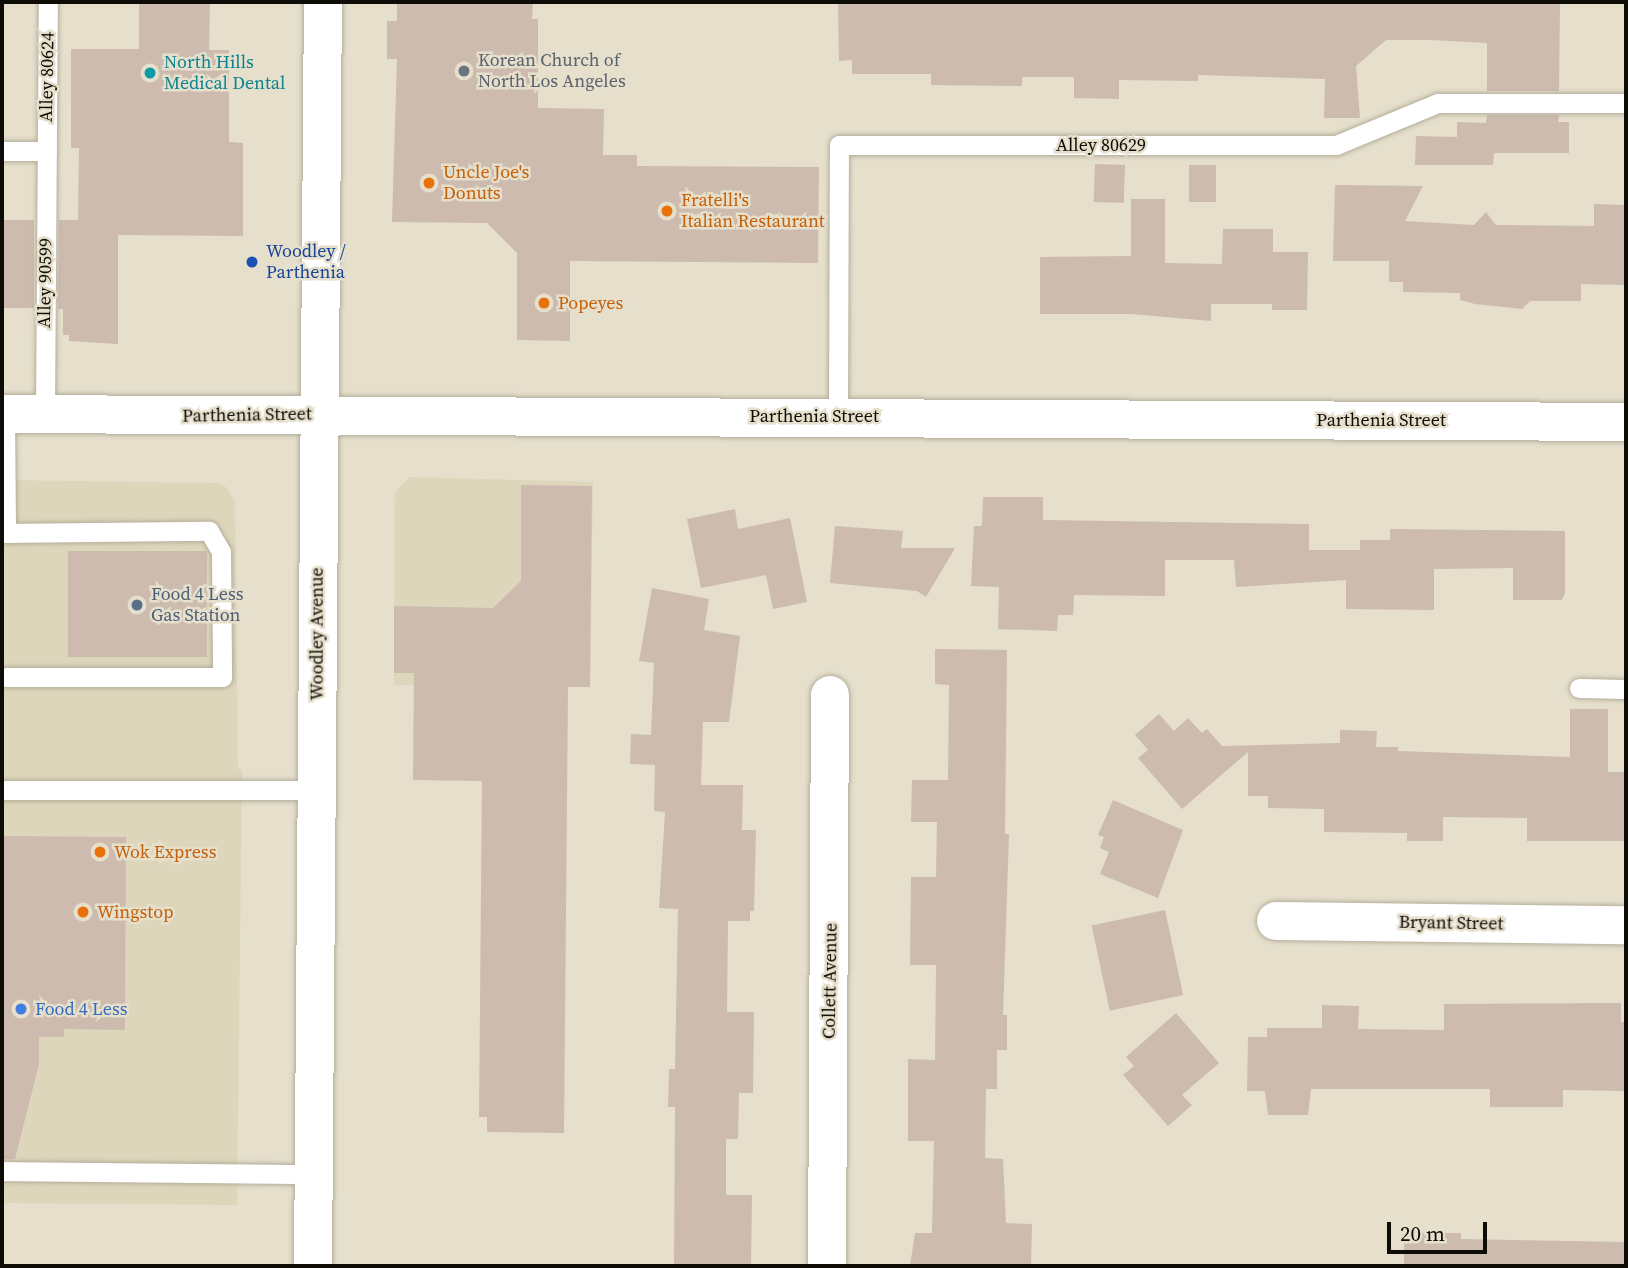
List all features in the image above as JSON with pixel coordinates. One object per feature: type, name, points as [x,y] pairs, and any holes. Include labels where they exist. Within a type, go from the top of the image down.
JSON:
[{"type":"main road","name":"Woodley Avenue","points":[[313,1266],[317,414],[323,2]]},
{"type":"main road","name":"Parthenia Street","points":[[4,414],[838,416],[1626,422]]},
{"type":"main road","name":"Collett Avenue","points":[[827,1266],[830,695]]},
{"type":"main road","name":"Bryant Street","points":[[1276,921],[1626,925]]},
{"type":"lane","name":"Alley 80624","points":[[47,151],[48,2]]},
{"type":"lane","name":"Alley 80629","points":[[838,416],[839,145],[1336,145],[1438,103],[1626,103]]},
{"type":"lane","points":[[2,151],[47,151]]},
{"type":"lane","name":"Alley 90599","points":[[45,414],[47,151]]},
{"type":"lane","points":[[4,414],[4,533],[209,531],[221,552],[222,677],[6,677]]},
{"type":"lane","points":[[1579,688],[1626,688]]},
{"type":"lane","points":[[2,790],[316,790]]},
{"type":"lane","points":[[2,1171],[313,1174]]},
{"type":"shaded area","points":[[409,477],[593,482],[590,687],[394,685],[395,493]]},
{"type":"shaded area","points":[[2,480],[216,483],[226,487],[235,501],[238,769],[242,770],[237,1205],[2,1203]]},
{"type":"building","points":[[139,2],[210,2],[209,50],[229,50],[229,142],[243,143],[243,236],[118,235],[118,344],[69,341],[69,335],[63,335],[63,309],[58,309],[59,220],[78,220],[79,148],[71,148],[71,49],[139,49]]},
{"type":"building","points":[[397,2],[533,2],[532,19],[538,19],[538,108],[604,109],[603,155],[637,155],[637,166],[819,167],[818,263],[570,261],[570,341],[517,340],[517,253],[487,223],[392,222],[397,59],[387,59],[387,21],[397,21]]},
{"type":"building","points":[[838,2],[1560,2],[1559,91],[1487,91],[1487,43],[1431,40],[1386,40],[1356,66],[1360,118],[1324,118],[1325,79],[1198,75],[1198,81],[1119,80],[1119,99],[1074,98],[1074,77],[1022,77],[1022,86],[931,85],[931,74],[852,74],[852,60],[839,61]]},
{"type":"building","points":[[1487,115],[1559,115],[1558,122],[1569,122],[1569,153],[1494,153],[1493,165],[1415,165],[1416,136],[1457,137],[1457,122],[1486,123]]},
{"type":"building","points":[[1095,164],[1125,165],[1124,203],[1094,202]]},
{"type":"building","points":[[1189,165],[1216,165],[1216,202],[1189,202]]},
{"type":"building","points":[[1335,185],[1423,186],[1405,221],[1474,225],[1486,212],[1496,225],[1594,226],[1594,204],[1626,205],[1626,285],[1581,284],[1581,301],[1530,301],[1522,309],[1475,304],[1460,300],[1460,293],[1403,292],[1403,282],[1389,282],[1389,261],[1333,261]]},
{"type":"building","points":[[1131,199],[1165,199],[1165,263],[1222,264],[1223,229],[1273,229],[1273,252],[1308,252],[1307,310],[1272,310],[1272,304],[1211,304],[1211,321],[1131,314],[1040,314],[1040,257],[1131,256]]},
{"type":"building","points":[[2,220],[34,220],[34,308],[2,308]]},
{"type":"building","points":[[521,485],[592,486],[590,687],[568,687],[564,1133],[487,1132],[487,1117],[479,1117],[482,781],[413,780],[414,673],[394,673],[394,606],[493,608],[521,581]]},
{"type":"building","points":[[983,497],[1043,497],[1043,520],[1309,524],[1309,550],[1360,550],[1360,540],[1390,540],[1390,529],[1565,531],[1565,593],[1562,600],[1513,600],[1513,568],[1434,569],[1434,610],[1346,609],[1346,580],[1236,587],[1234,560],[1165,560],[1165,596],[1074,595],[1073,615],[1058,615],[1057,631],[998,629],[999,587],[971,586],[974,526],[982,526]]},
{"type":"building","points":[[735,509],[738,529],[790,518],[807,602],[773,609],[766,575],[701,588],[687,519]]},
{"type":"building","points":[[835,526],[903,531],[901,548],[955,548],[926,597],[917,591],[830,583]]},
{"type":"building","name":"Food 4 Less Gas Station","points":[[68,551],[207,551],[207,657],[68,657]]},
{"type":"building","points":[[652,588],[709,599],[704,630],[740,636],[729,722],[703,722],[701,785],[743,785],[742,830],[756,830],[754,911],[750,911],[750,921],[728,921],[727,1012],[754,1012],[753,1093],[739,1093],[738,1139],[726,1139],[726,1195],[752,1195],[751,1266],[674,1266],[675,1107],[668,1107],[669,1069],[675,1069],[678,909],[659,908],[665,812],[654,811],[655,765],[630,764],[631,734],[651,735],[654,663],[639,661]]},
{"type":"building","points":[[935,649],[1007,650],[1005,834],[1009,834],[1003,1015],[1007,1015],[1007,1050],[997,1050],[997,1089],[986,1089],[985,1158],[1003,1159],[1006,1223],[1032,1224],[1031,1266],[910,1266],[915,1233],[932,1233],[934,1141],[908,1141],[908,1059],[935,1060],[936,965],[910,965],[911,877],[936,877],[937,822],[911,822],[912,780],[948,780],[949,685],[935,684]]},
{"type":"building","points":[[1570,709],[1608,709],[1608,772],[1626,772],[1626,841],[1527,841],[1527,818],[1443,817],[1443,841],[1407,841],[1407,833],[1324,832],[1324,809],[1268,808],[1268,796],[1248,796],[1248,752],[1182,809],[1138,758],[1148,750],[1135,735],[1159,714],[1174,731],[1188,718],[1202,733],[1207,729],[1222,746],[1340,743],[1340,730],[1377,731],[1376,747],[1398,747],[1398,751],[1570,757]]},
{"type":"building","points":[[1113,800],[1183,830],[1158,898],[1100,874],[1109,852],[1100,848],[1104,837],[1098,835]]},
{"type":"building","points":[[2,836],[126,837],[125,1030],[64,1029],[64,1037],[39,1037],[39,1064],[15,1159],[2,1159]]},
{"type":"building","points":[[1165,910],[1183,995],[1110,1011],[1092,926]]},
{"type":"building","points":[[1621,1003],[1621,1022],[1626,1022],[1626,1091],[1563,1090],[1563,1107],[1490,1107],[1490,1089],[1311,1089],[1308,1115],[1268,1115],[1265,1091],[1247,1091],[1248,1037],[1267,1037],[1267,1028],[1322,1028],[1322,1005],[1359,1006],[1358,1029],[1444,1030],[1444,1004]]},
{"type":"building","points":[[1176,1013],[1219,1063],[1182,1095],[1192,1105],[1168,1126],[1123,1075],[1134,1066],[1126,1057]]},
{"type":"building","points":[[1404,1233],[1461,1233],[1461,1239],[1626,1242],[1626,1266],[1404,1266]]},
{"type":"place","name":"Korean Church of North Los Angeles","points":[[464,71]]},
{"type":"place","name":"North Hills Medical Dental","points":[[150,73]]},
{"type":"place","name":"Uncle Joe's Donuts","points":[[429,183]]},
{"type":"place","name":"Fratelli's Italian Restaurant","points":[[667,211]]},
{"type":"place","name":"Woodley / Parthenia","points":[[252,262]]},
{"type":"place","name":"Popeyes","points":[[544,303]]},
{"type":"place","name":"Food 4 Less Gas Station","points":[[137,605]]},
{"type":"place","name":"Wok Express","points":[[100,852]]},
{"type":"place","name":"Wingstop","points":[[83,912]]},
{"type":"place","name":"Food 4 Less","points":[[21,1009]]}]
